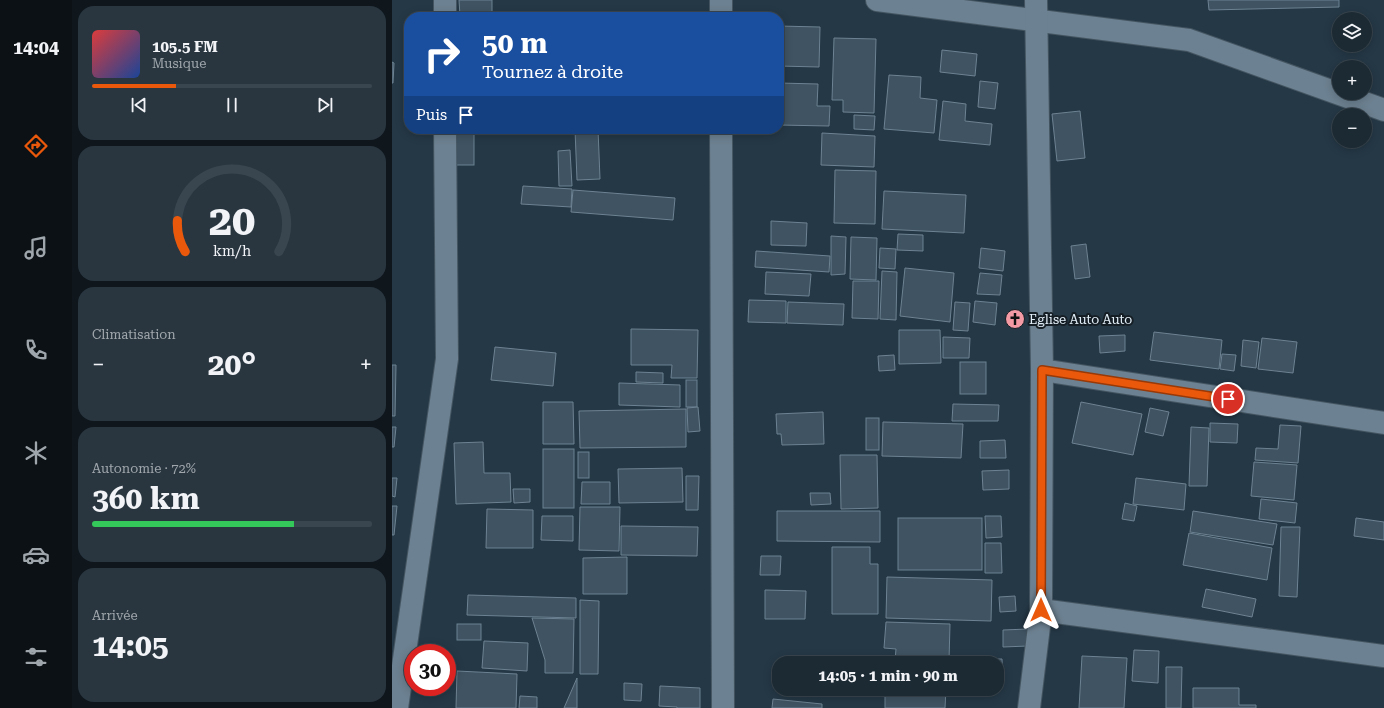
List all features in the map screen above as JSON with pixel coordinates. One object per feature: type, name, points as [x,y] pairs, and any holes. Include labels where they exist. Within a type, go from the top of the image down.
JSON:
[{"type":"street","points":[[444,0],[445,12]]},
{"type":"street","points":[[721,0],[721,12]]},
{"type":"street","points":[[877,0],[1036,10],[1189,40],[1384,110]]},
{"type":"street","points":[[1029,708],[1041,610],[1042,370],[1036,10]]},
{"type":"street","points":[[397,708],[447,359],[445,134]]},
{"type":"street","points":[[721,134],[723,708]]},
{"type":"street","points":[[1042,370],[1384,423]]},
{"type":"street","points":[[1041,610],[1384,656]]},
{"type":"building","points":[[459,0],[492,0],[492,12],[460,12]]},
{"type":"building","points":[[1208,0],[1339,0],[1339,7],[1209,10]]},
{"type":"building","points":[[784,26],[820,27],[819,67],[784,66]]},
{"type":"building","points":[[834,38],[876,39],[874,113],[843,112],[843,100],[832,100]]},
{"type":"building","points":[[942,50],[977,54],[975,76],[940,72]]},
{"type":"building","points":[[392,62],[394,63],[393,83],[392,83]]},
{"type":"building","points":[[889,75],[921,77],[920,98],[937,100],[934,133],[884,129]]},
{"type":"building","points":[[980,81],[998,83],[995,109],[978,107]]},
{"type":"building","points":[[784,83],[818,84],[817,106],[830,106],[829,126],[784,125]]},
{"type":"building","points":[[943,101],[966,104],[965,121],[992,124],[990,145],[939,140]]},
{"type":"building","points":[[1080,111],[1085,158],[1057,161],[1052,114]]},
{"type":"building","points":[[854,115],[875,116],[874,130],[854,129]]},
{"type":"building","points":[[822,133],[875,136],[874,167],[821,165]]},
{"type":"building","points":[[456,134],[474,134],[474,165],[456,165]]},
{"type":"building","points":[[575,134],[598,134],[600,179],[577,180]]},
{"type":"building","points":[[570,150],[572,186],[559,186],[558,151]]},
{"type":"building","points":[[835,170],[876,171],[875,224],[834,223]]},
{"type":"building","points":[[523,186],[572,189],[571,207],[521,204]]},
{"type":"building","points":[[573,190],[675,198],[673,220],[571,212]]},
{"type":"building","points":[[884,191],[966,195],[964,233],[882,229]]},
{"type":"building","points":[[771,221],[807,223],[806,246],[771,245]]},
{"type":"building","points":[[898,234],[923,235],[923,251],[897,250]]},
{"type":"building","points":[[831,236],[846,237],[845,274],[831,275]]},
{"type":"building","points":[[851,237],[877,238],[876,280],[850,279]]},
{"type":"building","points":[[1086,244],[1090,277],[1075,279],[1071,246]]},
{"type":"building","points":[[880,248],[896,249],[895,269],[879,268]]},
{"type":"building","points":[[981,248],[1005,251],[1003,271],[979,268]]},
{"type":"building","points":[[756,251],[830,256],[829,272],[755,267]]},
{"type":"building","points":[[905,268],[954,273],[950,322],[900,316]]},
{"type":"building","points":[[882,271],[897,272],[896,320],[880,319]]},
{"type":"building","points":[[766,272],[811,274],[809,296],[765,294]]},
{"type":"building","points":[[980,273],[1002,275],[1000,295],[977,294]]},
{"type":"building","points":[[853,281],[879,281],[878,319],[852,318]]},
{"type":"building","points":[[749,300],[786,301],[786,323],[748,322]]},
{"type":"building","points":[[975,301],[997,303],[995,325],[973,322]]},
{"type":"building","points":[[788,302],[844,304],[843,325],[787,323]]},
{"type":"building","points":[[955,302],[970,303],[968,331],[953,330]]},
{"type":"building","points":[[631,329],[698,330],[697,378],[671,378],[672,365],[631,365]]},
{"type":"building","points":[[899,330],[940,330],[941,363],[899,364]]},
{"type":"building","points":[[1154,332],[1222,340],[1219,369],[1150,360]]},
{"type":"building","points":[[1125,335],[1125,351],[1100,353],[1099,336]]},
{"type":"building","points":[[943,337],[970,338],[969,358],[943,358]]},
{"type":"building","points":[[1262,338],[1297,342],[1293,373],[1258,369]]},
{"type":"building","points":[[1243,340],[1259,342],[1256,368],[1241,366]]},
{"type":"building","points":[[495,347],[556,353],[553,386],[491,380]]},
{"type":"building","points":[[1222,354],[1236,355],[1234,371],[1220,369]]},
{"type":"building","points":[[894,355],[895,370],[879,371],[878,356]]},
{"type":"building","points":[[960,362],[986,362],[986,394],[960,394]]},
{"type":"building","points":[[392,365],[396,365],[395,416],[392,416]]},
{"type":"building","points":[[636,372],[663,373],[663,383],[636,382]]},
{"type":"building","points":[[686,380],[697,380],[697,407],[686,407]]},
{"type":"building","points":[[619,383],[680,385],[680,407],[619,405]]},
{"type":"building","points":[[543,402],[573,402],[574,444],[543,444]]},
{"type":"building","points":[[1081,402],[1142,414],[1133,455],[1072,443]]},
{"type":"building","points":[[953,404],[999,405],[998,421],[952,421]]},
{"type":"building","points":[[698,407],[700,431],[688,432],[687,408]]},
{"type":"building","points":[[1150,408],[1169,412],[1163,436],[1145,432]]},
{"type":"building","points":[[686,409],[686,447],[580,448],[579,411]]},
{"type":"building","points":[[823,412],[824,444],[782,445],[781,434],[777,434],[776,414]]},
{"type":"building","points":[[866,418],[879,418],[879,450],[866,450]]},
{"type":"building","points":[[883,422],[963,424],[961,458],[882,456]]},
{"type":"building","points":[[1210,423],[1238,424],[1237,443],[1210,442]]},
{"type":"building","points":[[1280,425],[1301,426],[1298,463],[1255,460],[1256,448],[1278,449]]},
{"type":"building","points":[[392,427],[396,427],[394,447],[392,447]]},
{"type":"building","points":[[1191,427],[1209,428],[1207,486],[1189,486]]},
{"type":"building","points":[[1005,440],[1006,458],[980,458],[980,441]]},
{"type":"building","points":[[483,442],[484,473],[510,473],[511,502],[456,504],[454,443]]},
{"type":"building","points":[[543,449],[574,449],[574,508],[543,508]]},
{"type":"building","points":[[578,452],[589,452],[589,478],[578,478]]},
{"type":"building","points":[[840,455],[877,455],[878,508],[841,509]]},
{"type":"building","points":[[1254,462],[1297,465],[1294,500],[1251,496]]},
{"type":"building","points":[[682,468],[683,502],[619,503],[618,469]]},
{"type":"building","points":[[1009,470],[1009,489],[983,490],[982,471]]},
{"type":"building","points":[[686,476],[699,476],[698,510],[686,510]]},
{"type":"building","points":[[392,478],[397,478],[395,497],[392,496]]},
{"type":"building","points":[[1136,478],[1186,484],[1184,510],[1133,504]]},
{"type":"building","points":[[582,482],[610,482],[610,504],[581,504]]},
{"type":"building","points":[[513,489],[530,489],[530,502],[514,503]]},
{"type":"building","points":[[810,493],[830,493],[831,504],[811,505]]},
{"type":"building","points":[[1261,499],[1297,503],[1295,523],[1259,519]]},
{"type":"building","points":[[1125,503],[1137,506],[1134,521],[1122,519]]},
{"type":"building","points":[[392,506],[397,506],[394,535],[392,535]]},
{"type":"building","points":[[580,507],[620,507],[619,551],[579,550]]},
{"type":"building","points":[[487,509],[533,510],[533,548],[486,548]]},
{"type":"building","points":[[777,511],[880,511],[880,542],[777,541]]},
{"type":"building","points":[[1193,511],[1277,524],[1273,545],[1190,532]]},
{"type":"building","points":[[542,516],[573,516],[573,541],[541,540]]},
{"type":"building","points":[[985,516],[1001,516],[1002,537],[986,538]]},
{"type":"building","points":[[898,518],[982,518],[982,570],[898,570]]},
{"type":"building","points":[[1356,518],[1384,522],[1384,540],[1354,536]]},
{"type":"building","points":[[621,526],[698,527],[697,556],[621,555]]},
{"type":"building","points":[[1281,527],[1300,527],[1297,597],[1279,596]]},
{"type":"building","points":[[1189,533],[1272,548],[1267,580],[1183,565]]},
{"type":"building","points":[[985,543],[1001,543],[1002,573],[985,573]]},
{"type":"building","points":[[832,547],[870,547],[870,564],[878,564],[878,614],[832,614]]},
{"type":"building","points":[[761,556],[781,556],[780,575],[760,575]]},
{"type":"building","points":[[627,557],[627,594],[583,594],[583,558]]},
{"type":"building","points":[[887,577],[992,580],[991,621],[886,618]]},
{"type":"building","points":[[1206,589],[1256,599],[1252,617],[1202,607]]},
{"type":"building","points":[[765,590],[806,591],[805,619],[765,619]]},
{"type":"building","points":[[468,595],[576,598],[576,618],[467,615]]},
{"type":"building","points":[[1015,596],[1016,611],[1000,612],[999,597]]},
{"type":"building","points":[[580,600],[599,601],[598,674],[580,674]]},
{"type":"building","points":[[532,618],[574,619],[573,673],[545,673],[545,660]]},
{"type":"building","points":[[886,622],[950,624],[949,656],[895,656],[896,649],[884,648]]},
{"type":"building","points":[[457,624],[481,624],[481,640],[457,640]]},
{"type":"building","points":[[1028,629],[1028,646],[1003,647],[1003,630]]},
{"type":"building","points":[[484,641],[528,643],[527,671],[482,668]]},
{"type":"building","points":[[1134,650],[1159,651],[1158,683],[1132,681]]},
{"type":"building","points":[[1082,656],[1127,658],[1124,708],[1079,708]]},
{"type":"building","points":[[1166,667],[1182,667],[1181,708],[1166,708]]},
{"type":"building","points":[[457,671],[517,674],[516,708],[456,708]]},
{"type":"building","points":[[577,678],[577,708],[564,708]]},
{"type":"building","points":[[624,683],[642,684],[641,701],[624,700]]},
{"type":"building","points":[[660,686],[700,688],[700,708],[659,706]]},
{"type":"building","points":[[1193,688],[1239,688],[1239,705],[1256,705],[1256,708],[1193,708]]},
{"type":"building","points":[[520,696],[537,697],[537,708],[519,708]]},
{"type":"building","points":[[885,696],[946,696],[945,708],[885,708]]},
{"type":"building","points":[[773,699],[822,704],[822,708],[772,708]]},
{"type":"place","name":"Eglise Auto Auto","points":[[1015,319]]},
{"type":"route","points":[[1041,610],[1042,370],[1228,399]]}]
